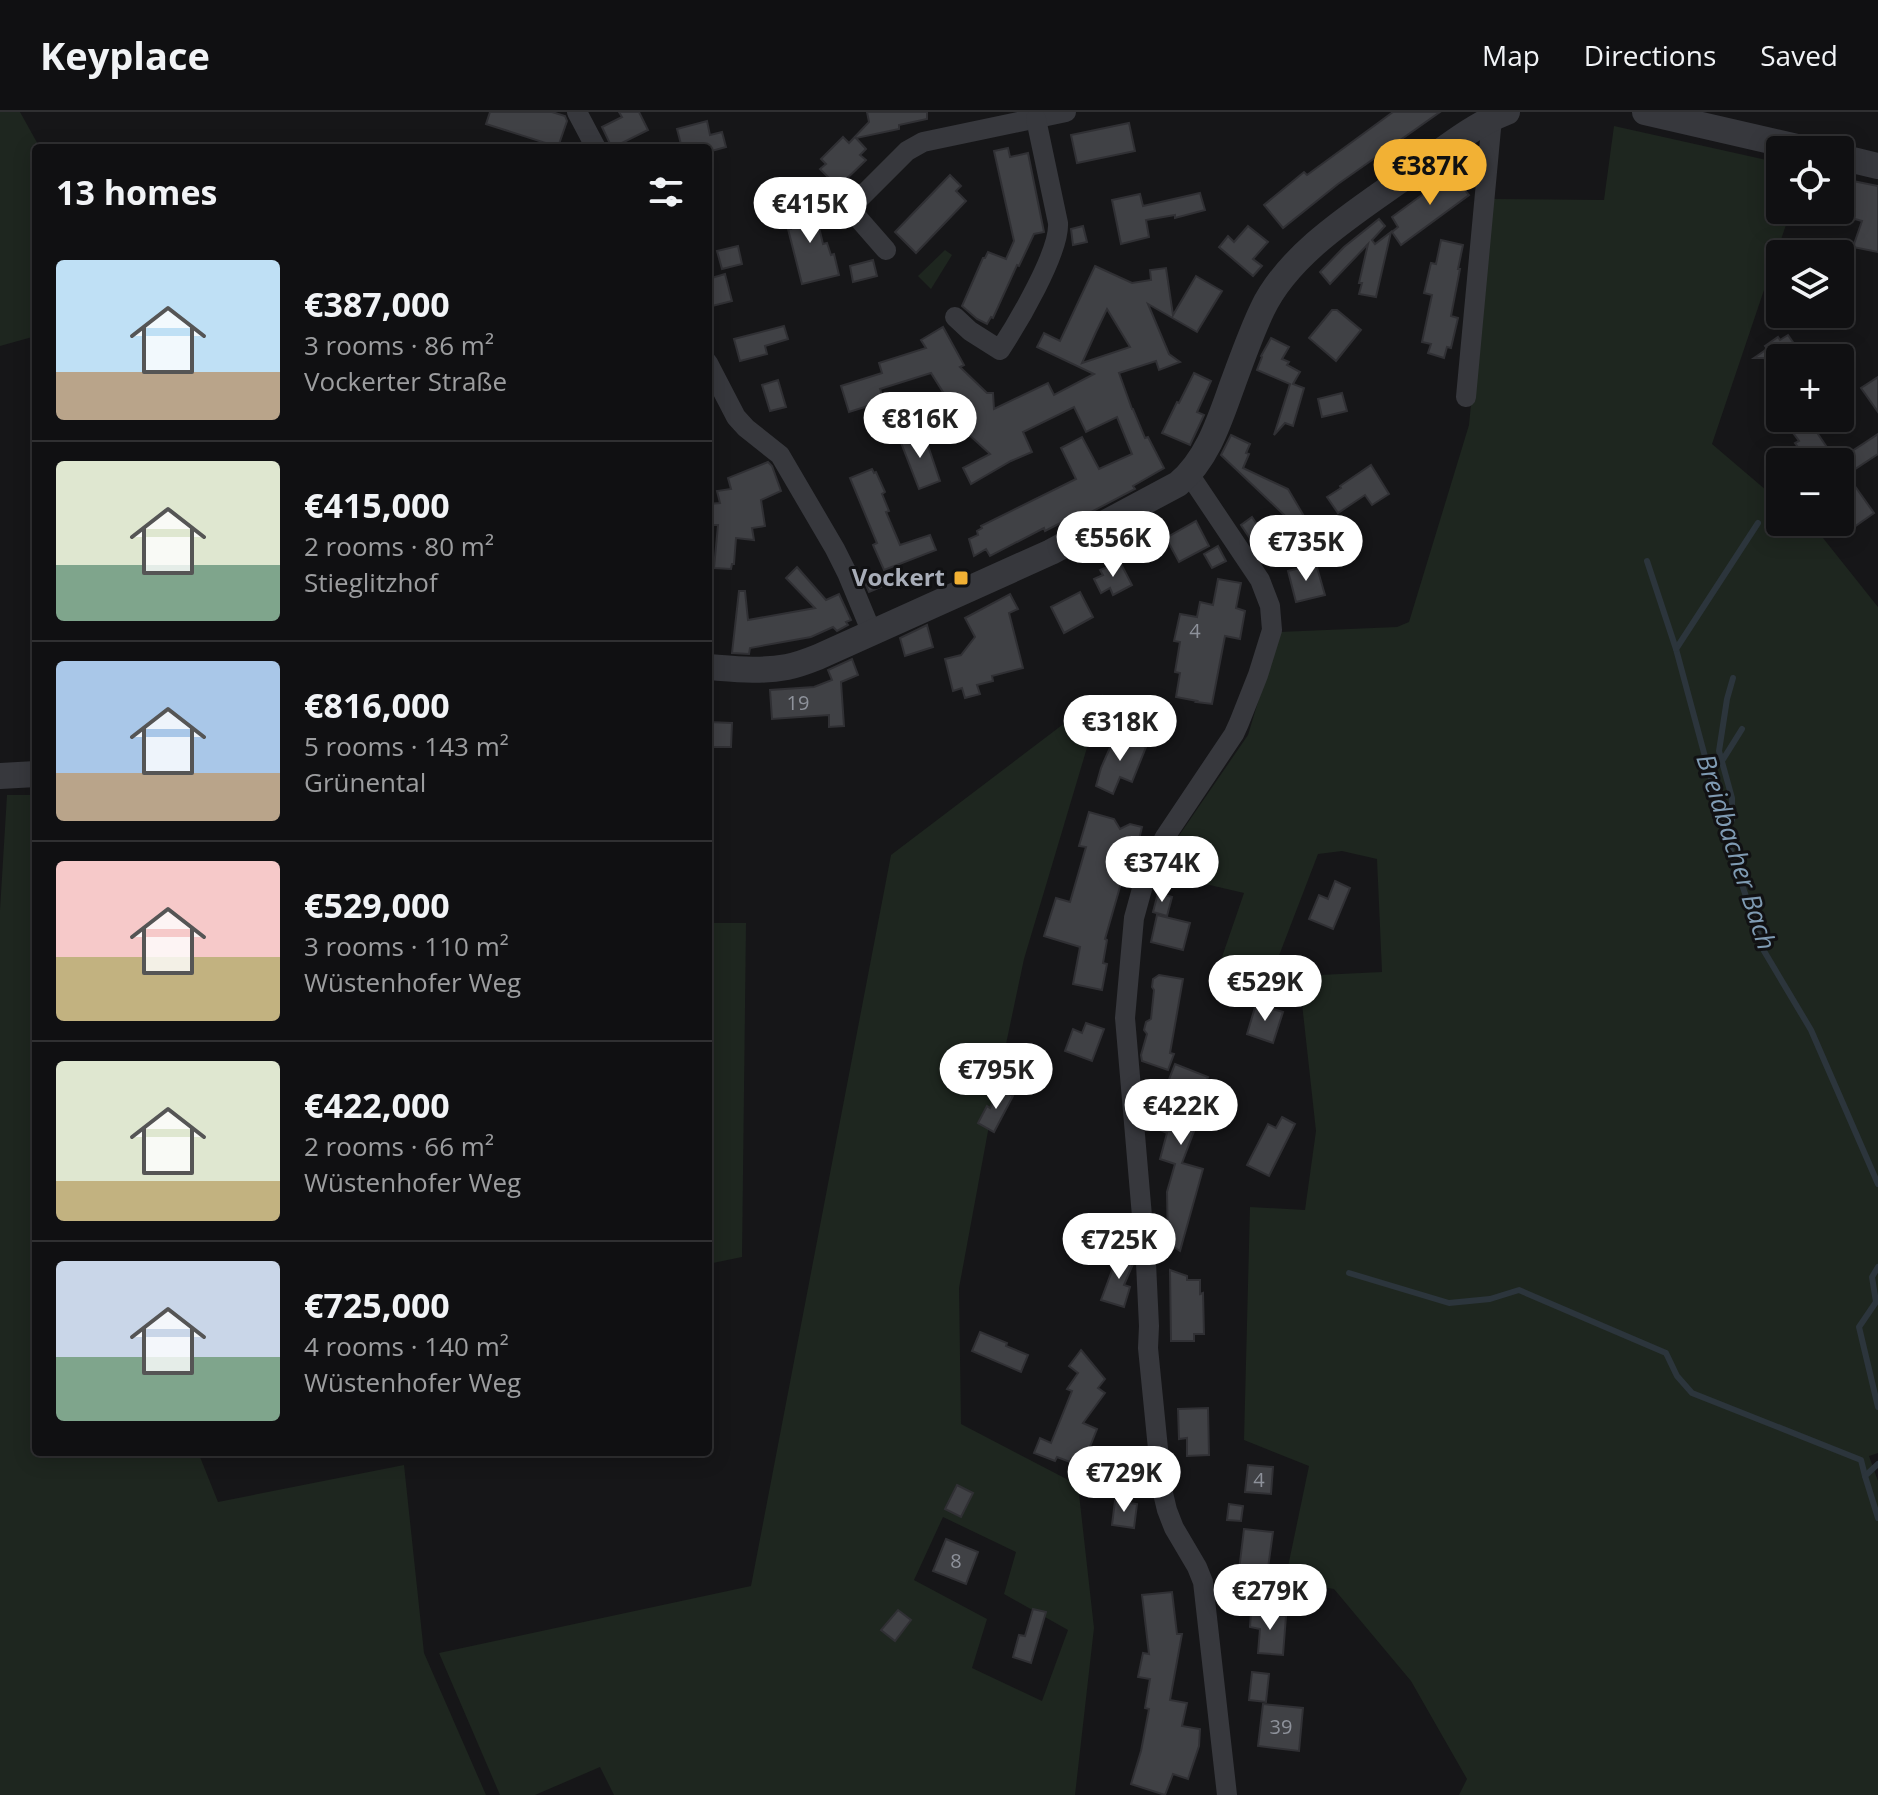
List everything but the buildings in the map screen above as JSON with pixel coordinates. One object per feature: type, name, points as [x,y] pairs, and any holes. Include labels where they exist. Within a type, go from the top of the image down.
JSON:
[{"type":"street","points":[[577,112],[594,144]]},
{"type":"street","points":[[886,250],[853,208],[907,151],[923,142],[1066,112]]},
{"type":"street","points":[[1645,112],[1766,140]]},
{"type":"street","points":[[1466,397],[1499,115]]},
{"type":"street","points":[[712,667],[754,671],[790,667],[818,657],[1051,552],[1169,490],[1189,474],[1202,457],[1262,310],[1284,277],[1303,256],[1353,215],[1465,135],[1499,115]]},
{"type":"street","points":[[955,317],[970,331],[1000,350],[1021,317],[1051,253],[1057,238],[1058,223],[1036,119]]},
{"type":"street","points":[[1854,160],[1878,166]]},
{"type":"street","points":[[712,371],[736,417],[780,455],[847,573],[872,633]]},
{"type":"street","points":[[1189,474],[1260,580],[1270,606],[1272,630],[1234,734],[1165,837],[1148,870],[1134,918],[1125,1018],[1146,1263],[1148,1348],[1162,1489],[1170,1519],[1203,1582],[1227,1795]]},
{"type":"street","points":[[0,776],[32,774]]},
{"type":"shaded area","points":[[0,112],[20,112],[38,144],[32,144],[32,337],[0,346]]},
{"type":"shaded area","points":[[1614,126],[1766,160],[1766,224],[1786,224],[1781,240],[1766,240],[1766,284],[1712,444],[1766,490],[1766,536],[1821,536],[1878,607],[1878,1453],[1869,1456],[1878,1481],[1878,1795],[1459,1795],[1467,1779],[1411,1681],[1334,1589],[1285,1581],[1309,1466],[1244,1440],[1250,1207],[1305,1210],[1316,1131],[1299,976],[1382,972],[1377,859],[1342,851],[1318,854],[1275,966],[1221,960],[1244,893],[1154,872],[1248,735],[1279,632],[1397,627],[1409,622],[1469,425],[1491,199],[1604,200]]},
{"type":"shaded area","points":[[945,250],[952,255],[931,289],[918,276]]},
{"type":"shaded area","points":[[1103,694],[1024,959],[959,1288],[961,1424],[1078,1485],[1094,1628],[1075,1795],[614,1795],[600,1767],[535,1795],[500,1795],[439,1653],[751,1586],[891,855]],"holes":[[[943,1517],[1016,1552],[1004,1594],[1068,1630],[1042,1701],[972,1668],[987,1619],[914,1580]]]},
{"type":"shaded area","points":[[7,795],[32,795],[32,1456],[200,1456],[218,1502],[404,1465],[424,1653],[486,1795],[0,1795],[0,910]]},
{"type":"shaded area","points":[[712,923],[746,923],[742,1257],[712,1263]]},
{"type":"waterway","name":"Breidbacher Bach","points":[[1758,523],[1676,649],[1728,842],[1764,951],[1811,1030],[1878,1184]]},
{"type":"waterway","points":[[1647,561],[1676,649]]},
{"type":"waterway","points":[[1723,826],[1732,820],[1732,798],[1719,751],[1733,678]]},
{"type":"waterway","points":[[1722,761],[1742,729]]},
{"type":"waterway","name":"Breidbacher Bach","points":[[1878,1267],[1872,1277],[1876,1302],[1859,1327],[1878,1407]]},
{"type":"waterway","points":[[1349,1273],[1449,1303],[1490,1299],[1519,1290],[1666,1353],[1677,1376],[1692,1393],[1861,1460],[1865,1476]]},
{"type":"waterway","name":"Breidbacher Bach","points":[[1878,1464],[1865,1476],[1878,1518]]},
{"type":"place","name":"Vockert","points":[[961,578]]}]
